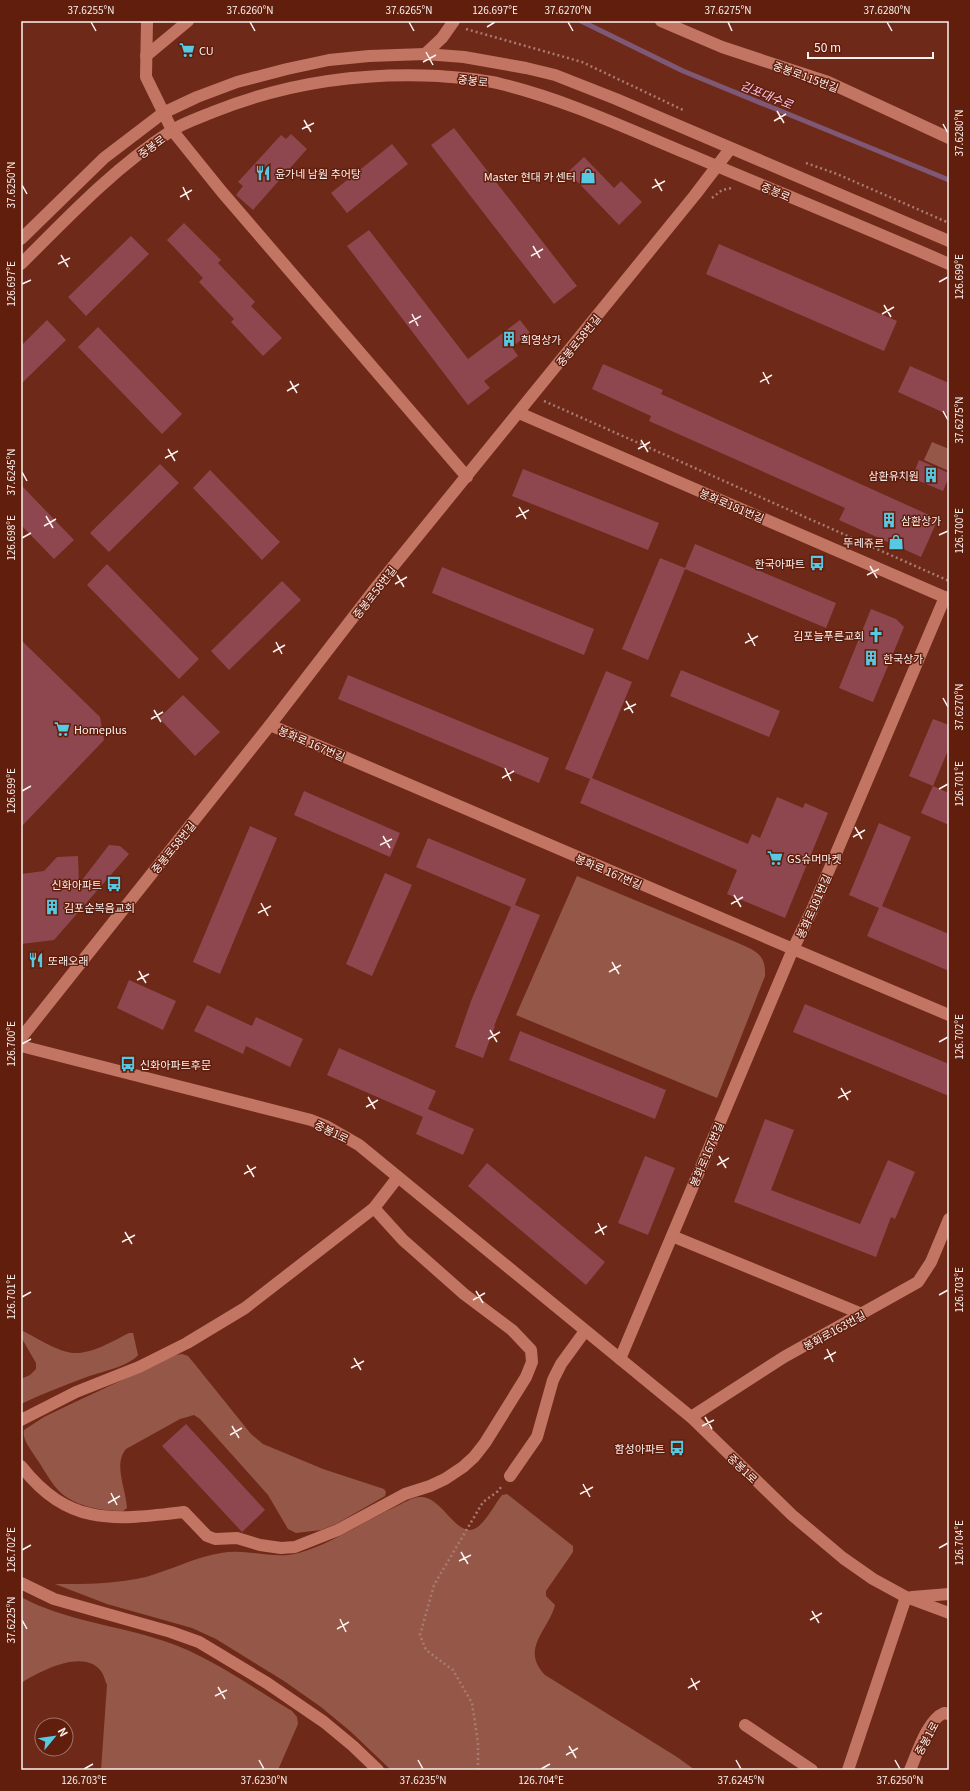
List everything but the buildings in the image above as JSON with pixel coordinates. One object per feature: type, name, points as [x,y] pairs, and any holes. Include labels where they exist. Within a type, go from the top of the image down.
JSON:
[{"type":"street","points":[[147,21],[146,77],[172,130],[222,192],[467,477]]},
{"type":"street","points":[[146,56],[188,21]]},
{"type":"street","name":"중봉로115번길","points":[[661,21],[722,47],[828,82],[949,138]]},
{"type":"street","points":[[425,54],[442,38],[453,23]]},
{"type":"street","name":"중봉로","points":[[21,238],[104,158],[163,113],[197,97],[230,84],[329,60],[356,57],[425,54],[464,57],[526,68],[555,75],[949,241]]},
{"type":"street","name":"중봉로","points":[[21,264],[90,195],[122,167],[172,130],[229,105],[277,90],[328,80],[370,76],[412,75],[462,78],[499,83],[570,105],[949,264]]},
{"type":"street","name":"중봉로58번길","points":[[21,1038],[270,725],[378,585],[718,167],[730,149]]},
{"type":"street","name":"봉화로181번길","points":[[519,413],[947,598],[812,910],[792,950]]},
{"type":"street","name":"봉화로 167번길","points":[[270,725],[792,950],[949,1015]]},
{"type":"street","name":"봉화로167번길","points":[[620,1359],[792,950]]},
{"type":"street","name":"중봉1로","points":[[21,1046],[311,1120],[326,1126],[359,1145],[690,1417],[792,1515],[843,1558],[873,1579],[906,1597],[949,1613]]},
{"type":"street","points":[[21,1420],[84,1389],[139,1367],[214,1328],[245,1308],[374,1208],[398,1177]]},
{"type":"street","points":[[21,1466],[44,1491],[56,1501],[80,1512],[100,1517],[125,1518],[184,1512],[207,1536],[214,1539],[237,1538],[260,1545],[281,1548],[295,1548],[308,1544],[338,1530],[405,1494],[440,1481],[463,1468],[485,1443],[526,1376],[532,1362],[531,1350],[512,1330],[464,1294],[409,1245],[374,1208]]},
{"type":"street","name":"봉화로163번길","points":[[690,1417],[784,1357],[918,1282],[931,1262],[949,1220]]},
{"type":"street","points":[[672,1236],[862,1314]]},
{"type":"street","points":[[510,1476],[537,1437],[553,1380],[561,1364],[585,1331]]},
{"type":"street","points":[[21,1583],[54,1599],[172,1632],[199,1642],[268,1683],[324,1722],[353,1746],[378,1770]]},
{"type":"street","points":[[848,1770],[906,1597],[949,1594]]},
{"type":"street","name":"중봉1로","points":[[910,1770],[916,1753],[935,1720],[944,1713],[949,1714]]},
{"type":"street","points":[[745,1724],[812,1770]]},
{"type":"path","points":[[708,201],[722,190],[732,188],[738,191]]},
{"type":"path","points":[[541,400],[949,581]]},
{"type":"path","points":[[478,1770],[478,1743],[472,1703],[452,1670],[426,1650],[420,1635],[434,1585],[483,1502],[497,1492],[510,1476]]},
{"type":"shaded area","points":[[932,442],[949,449],[949,471],[924,460]]},
{"type":"shaded area","points":[[577,876],[744,946],[755,951],[762,958],[765,976],[717,1098],[516,1015]]},
{"type":"shaded area","points":[[23,1331],[61,1350],[74,1353],[81,1353],[95,1349],[129,1333],[133,1333],[138,1355],[127,1363],[113,1369],[76,1381],[21,1404],[21,1379],[30,1375],[36,1369],[36,1363],[21,1337]]},
{"type":"shaded area","points":[[182,1354],[188,1356],[251,1434],[263,1444],[323,1469],[384,1489],[386,1492],[385,1496],[336,1524],[321,1530],[296,1533],[288,1529],[268,1495],[200,1419],[194,1415],[180,1419],[126,1449],[122,1455],[120,1469],[127,1508],[123,1511],[107,1510],[82,1505],[67,1498],[61,1493],[51,1481],[27,1444],[24,1437],[24,1430],[44,1417],[73,1403],[176,1355]]},
{"type":"shaded area","points":[[507,1494],[573,1546],[573,1552],[546,1591],[546,1596],[555,1605],[535,1648],[535,1657],[538,1666],[545,1675],[677,1757],[695,1770],[391,1770],[350,1731],[321,1707],[284,1681],[216,1639],[192,1628],[107,1604],[55,1584],[101,1583],[146,1577],[202,1557],[221,1553],[240,1552],[289,1555],[299,1553],[324,1544],[417,1497],[428,1498],[436,1503],[457,1524],[464,1529],[471,1530],[482,1523],[502,1495]]},
{"type":"shaded area","points":[[21,1597],[55,1612],[164,1641],[181,1647],[214,1663],[292,1711],[297,1717],[298,1724],[278,1770],[101,1770],[107,1685],[103,1674],[93,1664],[73,1662],[49,1668],[21,1683]]},
{"type":"waterway","name":"김포대수로","points":[[581,21],[683,71],[949,180]]},
{"type":"place","name":"CU","points":[[187,50]]},
{"type":"place","name":"윤가네 남원 추어탕","points":[[263,173]]},
{"type":"place","name":"Master 현대 카 센터","points":[[588,176]]},
{"type":"place","name":"희영상가","points":[[509,339]]},
{"type":"place","name":"삼환유치원","points":[[931,475]]},
{"type":"place","name":"삼환상가","points":[[889,520]]},
{"type":"place","name":"뚜레쥬르","points":[[896,542]]},
{"type":"place","name":"한국아파트","points":[[817,563]]},
{"type":"place","name":"김포늘푸른교회","points":[[876,635]]},
{"type":"place","name":"한국상가","points":[[871,658]]},
{"type":"place","name":"Homeplus","points":[[62,729]]},
{"type":"place","name":"GS슈머마켓","points":[[775,858]]},
{"type":"place","name":"신화아파트","points":[[114,884]]},
{"type":"place","name":"김포순복음교회","points":[[52,907]]},
{"type":"place","name":"또래오래","points":[[36,960]]},
{"type":"place","name":"신화아파트후문","points":[[128,1064]]},
{"type":"place","name":"함성아파트","points":[[677,1448]]}]
